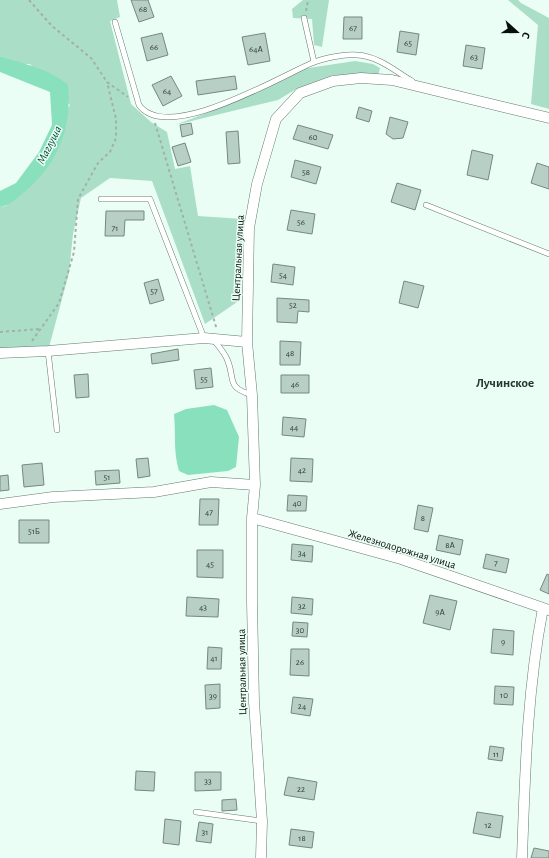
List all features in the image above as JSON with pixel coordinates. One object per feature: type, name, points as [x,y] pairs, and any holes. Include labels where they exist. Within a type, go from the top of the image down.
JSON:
[{"type":"street","name":"Центральная улица","points":[[261,858],[262,821],[254,702],[252,518],[255,485],[252,395],[247,342],[249,228],[257,184],[276,119],[300,93],[334,80],[361,78],[392,80],[421,87]]},
{"type":"street","points":[[421,87],[549,118]]},
{"type":"street","points":[[0,353],[48,352],[204,338],[247,342]]},
{"type":"street","points":[[0,504],[52,497],[154,492],[211,482],[255,485]]},
{"type":"street","name":"Железнодорожная улица","points":[[252,518],[401,559],[546,609],[536,644],[527,719],[522,858]]},
{"type":"lane","points":[[304,18],[314,62]]},
{"type":"lane","points":[[116,22],[139,105],[142,110],[152,116],[173,118],[213,107],[273,82],[314,62],[358,55],[380,61],[421,87]]},
{"type":"lane","points":[[101,199],[150,199],[204,338]]},
{"type":"lane","points":[[426,205],[549,254]]},
{"type":"lane","points":[[217,340],[227,359],[234,385],[238,391],[252,395]]},
{"type":"lane","points":[[48,352],[57,430]]},
{"type":"lane","points":[[196,812],[262,821]]},
{"type":"path","points":[[27,353],[34,337],[59,303],[74,252],[78,199],[98,163],[110,152],[116,138],[116,119],[107,82],[91,58],[52,26],[29,0]]},
{"type":"path","points":[[107,82],[139,105]]},
{"type":"path","points":[[152,116],[217,340]]},
{"type":"path","points":[[0,332],[41,328]]},
{"type":"shaded area","points":[[0,0],[117,0],[120,17],[110,21],[131,104],[151,122],[167,132],[175,169],[190,166],[198,216],[243,219],[240,300],[205,324],[152,181],[110,178],[81,198],[73,234],[69,273],[48,351],[0,353],[0,207],[6,206],[70,105],[30,64],[22,64],[0,56]]},
{"type":"shaded area","points":[[303,0],[329,0],[322,47],[314,45],[312,19],[293,18],[292,9]]},
{"type":"shaded area","points":[[508,0],[518,0],[549,18],[549,109],[531,104],[538,25]]},
{"type":"shaded area","points":[[355,61],[373,64],[380,68],[378,76],[333,75],[298,88],[278,100],[175,125],[233,103],[302,69]]},
{"type":"water","name":"Маглуша","points":[[0,56],[44,70],[60,79],[68,85],[69,101],[65,131],[54,158],[35,182],[23,193],[9,204],[0,207],[0,191],[16,183],[39,152],[52,125],[50,92],[0,72]]},
{"type":"water","points":[[214,405],[227,410],[239,437],[236,467],[228,471],[188,475],[179,471],[175,449],[174,414],[186,409]]},
{"type":"building","points":[[131,0],[148,0],[154,17],[139,22]]},
{"type":"building","points":[[344,17],[362,17],[362,39],[343,39]]},
{"type":"building","points":[[400,31],[419,34],[416,55],[397,52]]},
{"type":"building","points":[[162,33],[168,55],[147,61],[141,38]]},
{"type":"building","points":[[265,33],[270,61],[248,65],[242,37]]},
{"type":"building","points":[[466,45],[485,48],[482,69],[463,66]]},
{"type":"building","points":[[171,76],[182,96],[163,106],[152,85]]},
{"type":"building","points":[[235,76],[237,89],[198,95],[196,81]]},
{"type":"building","points":[[359,107],[372,111],[369,122],[356,118]]},
{"type":"building","points":[[390,117],[408,122],[403,138],[393,139],[386,134]]},
{"type":"building","points":[[191,123],[193,134],[182,137],[180,125]]},
{"type":"building","points":[[298,125],[333,135],[328,149],[293,139]]},
{"type":"building","points":[[238,131],[240,163],[228,164],[226,132]]},
{"type":"building","points":[[185,143],[191,162],[178,166],[172,147]]},
{"type":"building","points":[[472,150],[493,155],[488,180],[467,175]]},
{"type":"building","points":[[295,160],[321,167],[316,184],[291,177]]},
{"type":"building","points":[[537,163],[549,167],[549,189],[531,183]]},
{"type":"building","points":[[397,183],[421,190],[415,210],[391,202]]},
{"type":"building","points":[[291,210],[315,214],[312,234],[287,230]]},
{"type":"building","points":[[106,211],[144,211],[144,220],[125,220],[124,236],[105,236]]},
{"type":"building","points":[[273,264],[295,267],[293,285],[271,282]]},
{"type":"building","points":[[158,279],[164,300],[150,304],[144,283]]},
{"type":"building","points":[[404,281],[424,286],[418,308],[399,303]]},
{"type":"building","points":[[277,298],[309,300],[309,312],[298,311],[297,323],[277,322]]},
{"type":"building","points":[[280,341],[301,342],[300,365],[280,365]]},
{"type":"building","points":[[178,349],[179,360],[152,364],[151,354]]},
{"type":"building","points":[[211,368],[213,387],[196,389],[194,370]]},
{"type":"building","points":[[88,374],[89,397],[76,398],[74,375]]},
{"type":"building","points":[[281,375],[309,375],[309,393],[281,393]]},
{"type":"building","points":[[283,417],[306,419],[304,437],[282,435]]},
{"type":"building","points":[[148,458],[150,476],[138,478],[136,459]]},
{"type":"building","points":[[291,458],[313,459],[312,482],[290,481]]},
{"type":"building","points":[[42,463],[44,485],[24,487],[22,465]]},
{"type":"building","points":[[119,470],[120,483],[96,485],[95,471]]},
{"type":"building","points":[[8,475],[9,490],[0,491],[0,476]]},
{"type":"building","points":[[288,495],[307,496],[306,511],[287,511]]},
{"type":"building","points":[[200,499],[219,499],[218,525],[199,525]]},
{"type":"building","points":[[418,505],[433,508],[428,532],[414,529]]},
{"type":"building","points":[[19,520],[49,520],[49,543],[19,543]]},
{"type":"building","points":[[439,535],[463,540],[460,555],[436,550]]},
{"type":"building","points":[[292,544],[313,546],[312,562],[291,560]]},
{"type":"building","points":[[197,550],[223,550],[223,578],[197,577]]},
{"type":"building","points":[[486,554],[509,559],[506,573],[483,568]]},
{"type":"building","points":[[547,574],[549,575],[549,594],[540,590]]},
{"type":"building","points":[[430,595],[457,601],[450,630],[423,623]]},
{"type":"building","points":[[187,597],[219,599],[218,617],[186,616]]},
{"type":"building","points":[[292,597],[313,599],[312,615],[291,613]]},
{"type":"building","points":[[293,622],[308,623],[307,637],[292,636]]},
{"type":"building","points":[[493,629],[514,631],[513,655],[491,653]]},
{"type":"building","points":[[208,647],[222,648],[221,669],[207,669]]},
{"type":"building","points":[[291,649],[309,649],[309,676],[290,675]]},
{"type":"building","points":[[220,684],[220,708],[206,709],[205,685]]},
{"type":"building","points":[[495,686],[514,687],[513,705],[494,704]]},
{"type":"building","points":[[293,697],[313,699],[310,716],[291,713]]},
{"type":"building","points":[[490,746],[504,748],[502,761],[488,759]]},
{"type":"building","points":[[136,771],[155,772],[154,791],[135,790]]},
{"type":"building","points":[[195,772],[221,772],[221,790],[195,791]]},
{"type":"building","points":[[288,777],[317,782],[314,800],[284,795]]},
{"type":"building","points":[[236,799],[237,810],[222,811],[222,800]]},
{"type":"building","points":[[477,812],[503,816],[500,838],[473,833]]},
{"type":"building","points":[[165,819],[181,821],[179,845],[163,843]]},
{"type":"building","points":[[199,822],[213,824],[211,843],[196,841]]},
{"type":"building","points":[[291,829],[314,832],[312,848],[289,845]]},
{"type":"building","points":[[534,848],[549,851],[549,858],[531,858]]},
{"type":"district","name":"Лучинское","points":[[505,383]]}]
